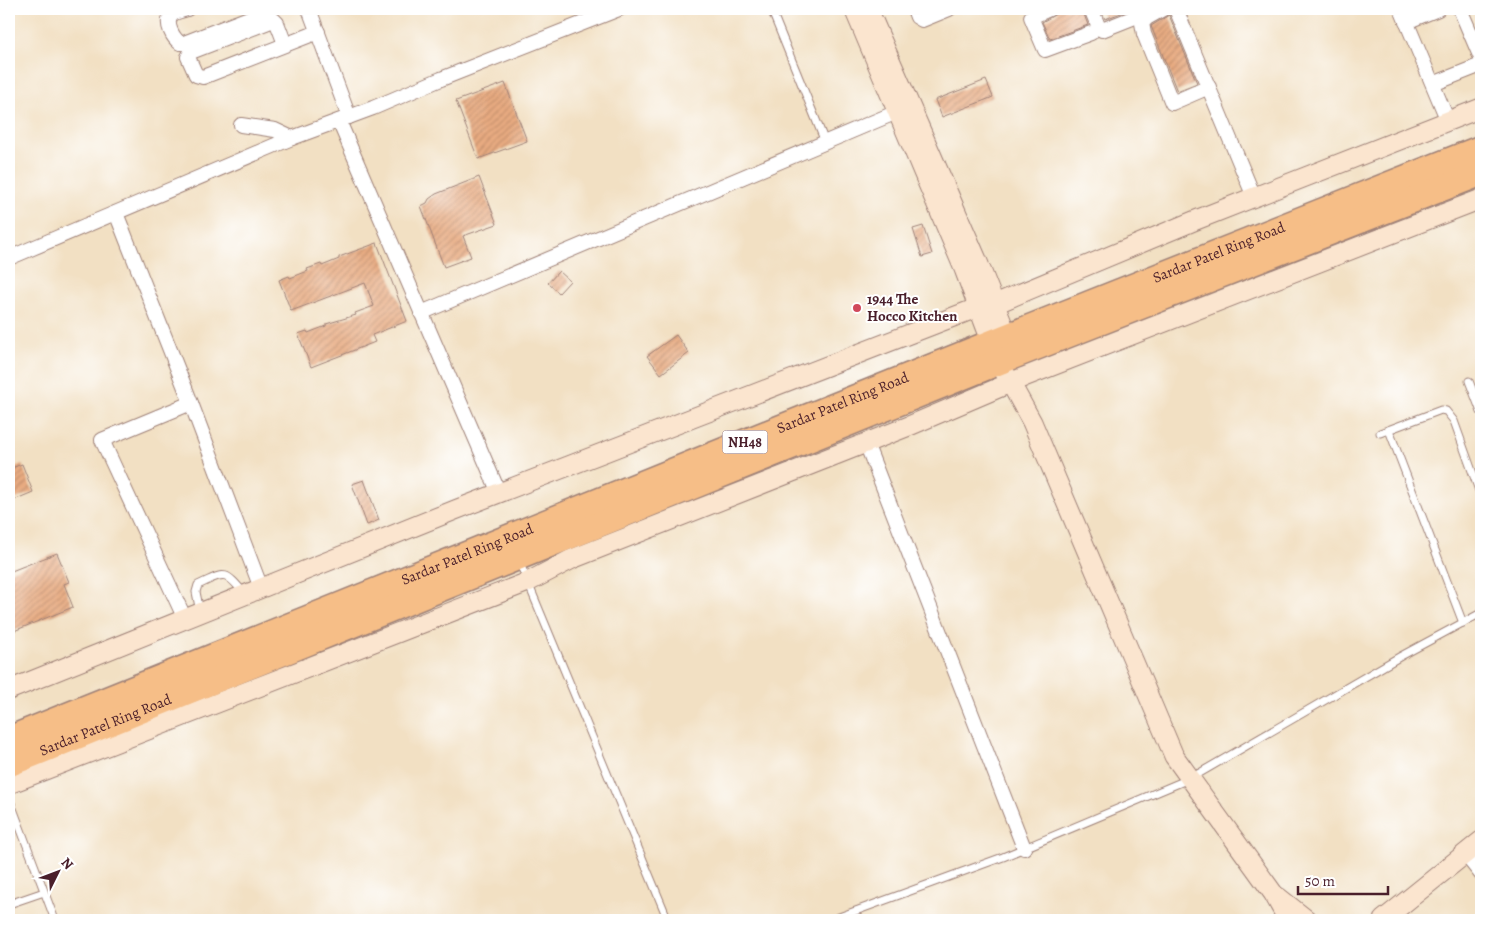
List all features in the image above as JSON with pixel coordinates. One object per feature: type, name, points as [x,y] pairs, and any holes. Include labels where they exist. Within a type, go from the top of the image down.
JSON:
[{"type":"highway","name":"Sardar Patel Ring Road","points":[[9,739],[1008,359],[1481,148]]},
{"type":"highway","name":"Sardar Patel Ring Road","points":[[9,764],[1008,359],[1481,173]]},
{"type":"street","points":[[187,9],[170,17],[169,22],[173,36],[180,43],[271,9]]},
{"type":"street","points":[[310,9],[344,119],[421,313],[499,493]]},
{"type":"street","points":[[854,9],[897,112],[987,306]]},
{"type":"street","points":[[868,9],[1008,359],[1185,754],[1191,778],[1273,893],[1288,920]]},
{"type":"street","points":[[914,9],[917,17],[922,20],[949,9]]},
{"type":"street","points":[[1049,9],[1030,17],[1045,50],[1091,33]]},
{"type":"street","points":[[1091,9],[1099,28],[1102,30],[1145,13],[1145,9]]},
{"type":"street","points":[[1163,9],[1142,23],[1144,34],[1172,103],[1209,87]]},
{"type":"street","points":[[1176,9],[1254,197]]},
{"type":"street","points":[[1438,9],[1404,15],[1448,121]]},
{"type":"street","points":[[1460,9],[1481,58]]},
{"type":"street","points":[[9,258],[292,138],[344,119],[614,10]]},
{"type":"street","points":[[286,44],[277,23],[271,20],[191,52],[188,57],[196,75],[203,77],[318,32]]},
{"type":"street","points":[[1433,84],[1481,64]]},
{"type":"street","points":[[9,690],[499,493],[987,306],[1254,197],[1481,108]]},
{"type":"street","points":[[421,313],[897,112]]},
{"type":"street","points":[[241,125],[276,130],[292,138]]},
{"type":"street","name":"Sardar Patel Ring Road","points":[[9,784],[528,582],[572,558],[909,426],[1008,359],[1481,199]]},
{"type":"street","points":[[116,213],[191,403],[253,591]]},
{"type":"street","points":[[191,403],[102,440],[192,616]]},
{"type":"street","points":[[866,443],[1024,848]]},
{"type":"street","points":[[1397,920],[1475,860],[1481,841]]},
{"type":"street","points":[[1383,920],[1475,860]]},
{"type":"street","points":[[1273,893],[1307,920]]},
{"type":"lane","points":[[771,9],[825,142]]},
{"type":"lane","points":[[1469,381],[1481,412]]},
{"type":"lane","points":[[1380,434],[1441,410],[1446,411],[1454,421],[1481,496]]},
{"type":"lane","points":[[1389,430],[1463,623]]},
{"type":"lane","points":[[518,558],[668,920]]},
{"type":"lane","points":[[192,616],[198,585],[221,574],[229,576],[253,591]]},
{"type":"lane","points":[[831,920],[1024,848],[1191,778],[1401,656],[1481,613]]},
{"type":"lane","points":[[9,798],[55,920]]},
{"type":"lane","points":[[9,904],[44,892]]},
{"type":"building","points":[[1058,9],[1082,9],[1088,25],[1050,39],[1042,22],[1056,14]]},
{"type":"building","points":[[1100,9],[1132,9],[1105,19]]},
{"type":"building","points":[[1169,15],[1197,83],[1177,91],[1151,26]]},
{"type":"building","points":[[986,80],[993,97],[942,117],[935,100]]},
{"type":"building","points":[[505,83],[527,141],[478,159],[456,101]]},
{"type":"building","points":[[479,177],[497,224],[463,236],[471,257],[444,267],[421,206],[436,194]]},
{"type":"building","points":[[923,226],[932,254],[922,257],[913,229]]},
{"type":"building","points":[[377,243],[407,321],[372,335],[375,342],[311,367],[298,334],[307,331],[308,333],[326,326],[326,324],[356,315],[355,313],[374,306],[365,283],[291,311],[279,280],[289,276],[290,278],[321,264],[322,266],[339,259],[339,257]]},
{"type":"building","points":[[559,271],[570,281],[559,293],[548,283]]},
{"type":"building","points":[[676,335],[689,353],[661,374],[647,356]]},
{"type":"building","points":[[22,464],[33,492],[9,502],[9,469]]},
{"type":"building","points":[[364,480],[379,520],[367,525],[352,484]]},
{"type":"building","points":[[57,553],[69,582],[64,584],[73,607],[9,633],[9,612],[13,610],[9,599],[9,572]]},
{"type":"place","name":"1944 The Hocco Kitchen","points":[[857,308]]}]
